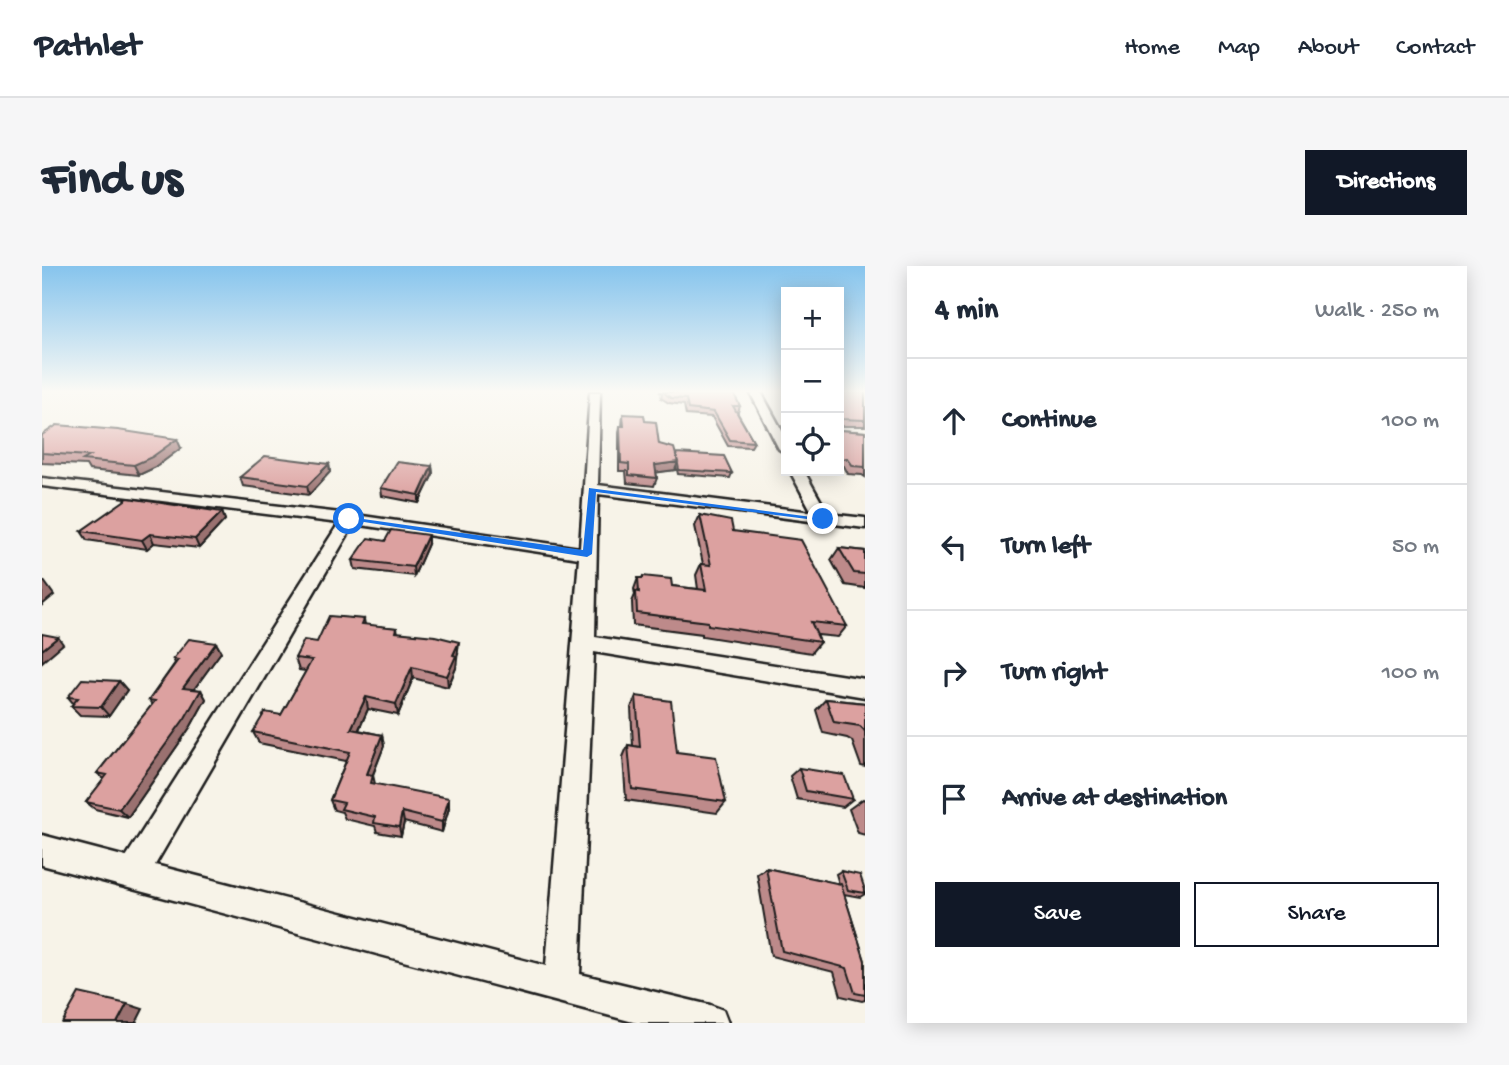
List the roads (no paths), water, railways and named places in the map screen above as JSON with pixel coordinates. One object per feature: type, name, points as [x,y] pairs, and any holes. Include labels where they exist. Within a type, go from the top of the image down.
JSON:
[{"type":"street","points":[[562,987],[595,427]]},
{"type":"street","points":[[800,476],[823,519]]},
{"type":"street","points":[[42,494],[49,483],[349,519],[587,554]]},
{"type":"street","points":[[592,489],[865,523]]},
{"type":"street","points":[[134,872],[349,519]]},
{"type":"street","points":[[584,643],[865,688]]},
{"type":"street","points":[[42,850],[134,872],[562,987],[710,1023]]}]
